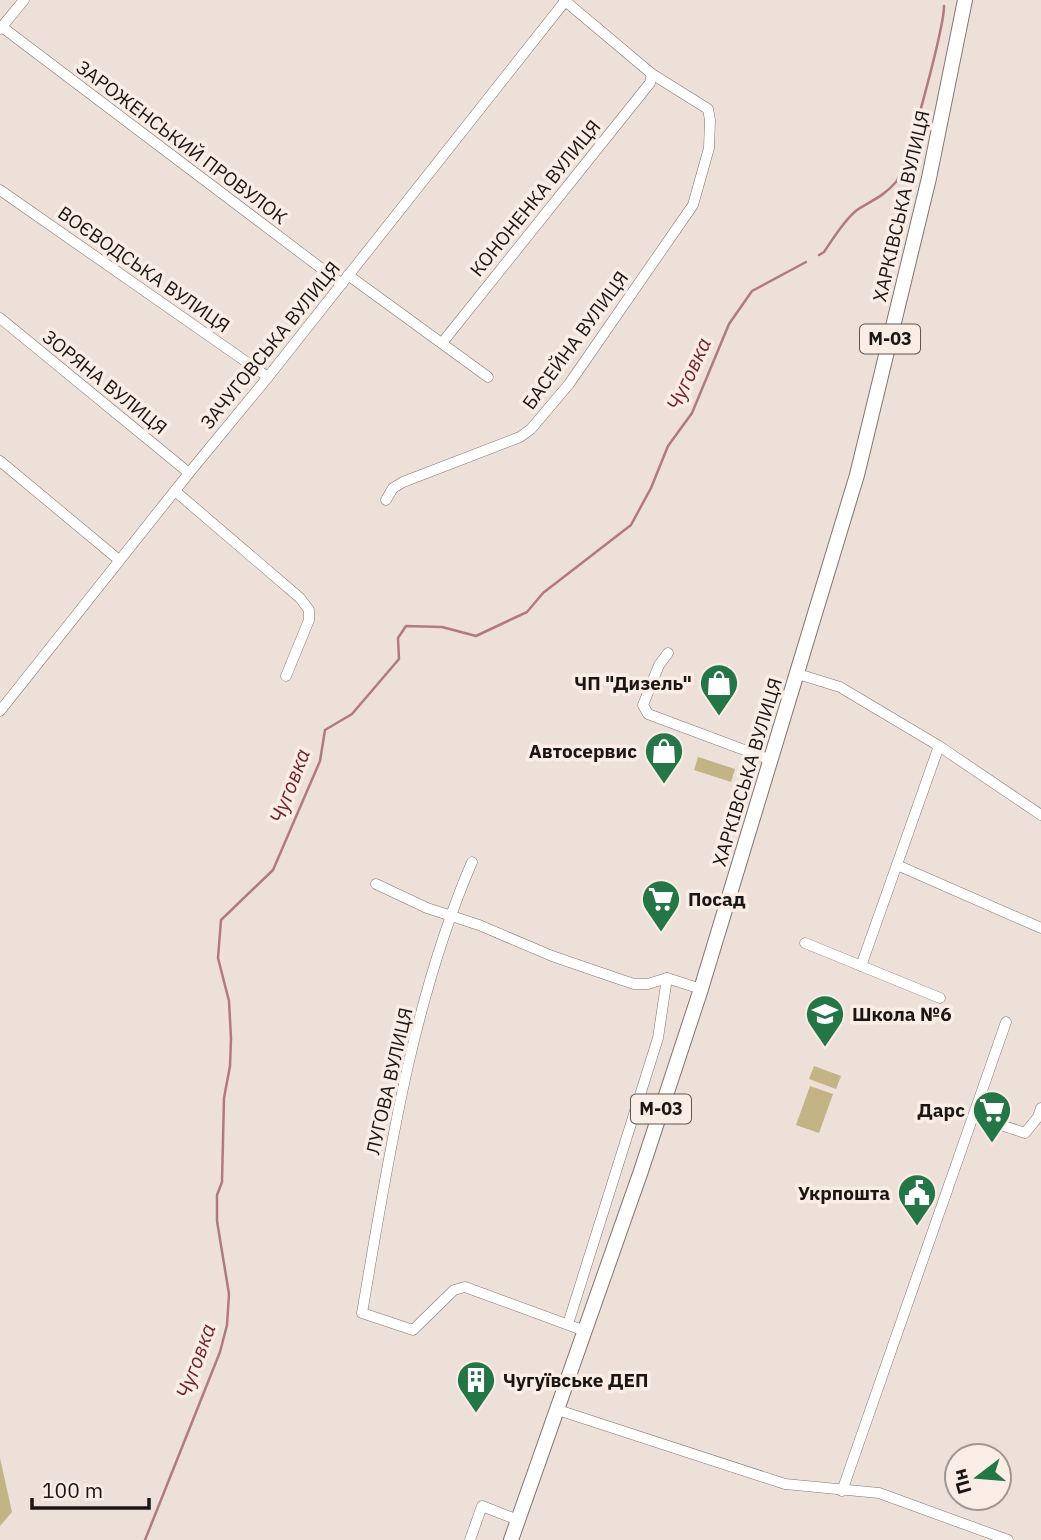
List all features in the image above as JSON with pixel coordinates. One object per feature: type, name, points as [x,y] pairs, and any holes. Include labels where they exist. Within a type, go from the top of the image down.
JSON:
[{"type":"highway","name":"ХАРКІВСЬКА ВУЛИЦЯ","points":[[511,1540],[586,1331],[701,989],[857,475],[929,178],[965,0]]},
{"type":"street","points":[[1,28],[24,0]]},
{"type":"street","points":[[565,0],[652,74]]},
{"type":"street","name":"ЗАЧУГОВСЬКА ВУЛИЦЯ","points":[[0,710],[268,377],[565,0]]},
{"type":"street","name":"ЗАРОЖЕНСЬКИЙ ПРОВУЛОК","points":[[1,28],[345,280],[442,343],[488,377]]},
{"type":"street","name":"БАСЕЙНА ВУЛИЦЯ","points":[[386,500],[393,488],[403,482],[520,437],[531,429],[569,384],[693,205],[709,148],[708,109],[652,74]]},
{"type":"street","name":"КОНОНЕНКА ВУЛИЦЯ","points":[[442,343],[650,83],[652,74]]},
{"type":"street","name":"ВОЄВОДСЬКА ВУЛИЦЯ","points":[[0,190],[268,377]]},
{"type":"street","name":"ЗОРЯНА ВУЛИЦЯ","points":[[0,318],[189,473]]},
{"type":"street","points":[[0,461],[119,560]]},
{"type":"street","points":[[174,491],[300,598],[309,610],[309,620],[286,676]]},
{"type":"street","points":[[668,653],[659,665],[643,705],[648,714],[771,760]]},
{"type":"street","points":[[798,674],[840,687],[939,746],[1039,811]]},
{"type":"street","points":[[861,966],[939,746]]},
{"type":"street","name":"ЛУГОВА ВУЛИЦЯ","points":[[472,862],[438,950],[411,1060],[384,1183],[362,1313],[413,1330],[454,1290],[465,1287],[568,1324]]},
{"type":"street","points":[[897,865],[1041,928]]},
{"type":"street","points":[[376,884],[427,908],[634,984],[648,984],[667,978],[701,989]]},
{"type":"street","points":[[805,943],[940,998]]},
{"type":"street","points":[[586,1331],[568,1324],[658,1038],[667,978]]},
{"type":"street","points":[[842,1491],[1006,1022]]},
{"type":"street","points":[[974,1116],[1025,1133],[1038,1117],[1041,1108]]},
{"type":"street","points":[[558,1410],[785,1484],[879,1493],[1007,1540]]},
{"type":"street","points":[[470,1540],[482,1506],[518,1520]]},
{"type":"shaded area","points":[[698,757],[735,769],[731,782],[694,770]]},
{"type":"shaded area","points":[[814,1066],[841,1076],[836,1089],[809,1079]]},
{"type":"shaded area","points":[[810,1086],[833,1094],[819,1133],[796,1125]]},
{"type":"shaded area","points":[[0,1458],[12,1512],[0,1526]]},
{"type":"waterway","name":"Чуговка","points":[[819,255],[852,214],[882,195],[896,182],[924,97],[944,6]]},
{"type":"waterway","name":"Чуговка","points":[[145,1540],[220,1352],[227,1325],[229,1294],[217,1221],[217,1195],[222,1182],[224,1098],[230,1066],[231,1038],[229,1001],[218,958],[221,920],[273,870],[320,761],[325,730],[352,714],[399,659],[398,638],[406,626],[442,627],[476,636],[527,612],[543,593],[631,525],[651,488],[668,446],[692,413],[729,324],[752,291],[806,262]]},
{"type":"place","name":"ЧП \"Дизель\"","points":[[719,717]]},
{"type":"place","name":"Автосервис","points":[[664,785]]},
{"type":"place","name":"Посад","points":[[661,933]]},
{"type":"place","name":"Школа №6","points":[[825,1048]]},
{"type":"place","name":"Дарс","points":[[992,1144]]},
{"type":"place","name":"Укрпошта","points":[[917,1227]]},
{"type":"place","name":"Чугуївське ДЕП","points":[[476,1414]]}]
